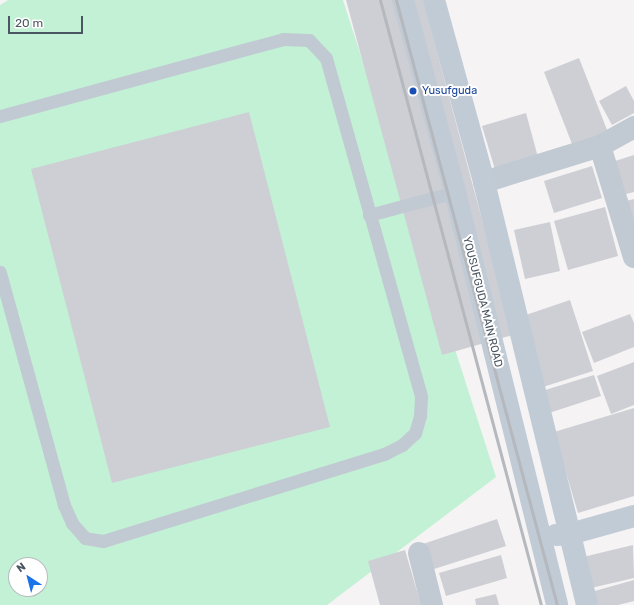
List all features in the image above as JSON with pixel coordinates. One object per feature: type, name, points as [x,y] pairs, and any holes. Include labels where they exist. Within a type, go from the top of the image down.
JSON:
[{"type":"main road","name":"YOUSUFGUDA MAIN ROAD","points":[[403,0],[455,192],[557,605]]},
{"type":"main road","points":[[434,0],[484,182],[587,605]]},
{"type":"main road","points":[[540,537],[570,534],[634,516]]},
{"type":"street","points":[[484,182],[600,146],[634,127]]},
{"type":"street","points":[[600,146],[634,257]]},
{"type":"street","points":[[419,553],[432,605]]},
{"type":"lane","points":[[0,116],[282,39],[310,40],[326,58],[421,397],[420,416],[414,433],[402,445],[384,454],[103,541],[85,538],[72,523],[64,505],[0,272]]},
{"type":"lane","points":[[369,215],[455,192]]},
{"type":"green space","points":[[8,0],[343,0],[496,477],[327,605],[0,605],[0,5]]},
{"type":"building","points":[[346,0],[423,0],[513,335],[442,355]]},
{"type":"building","points":[[579,58],[609,135],[574,149],[544,72]]},
{"type":"building","points":[[626,86],[634,101],[634,113],[612,125],[599,101]]},
{"type":"building","points":[[249,112],[330,427],[112,483],[31,169]]},
{"type":"building","points":[[526,113],[539,161],[496,173],[482,126]]},
{"type":"building","points":[[634,155],[634,192],[626,194],[615,161]]},
{"type":"building","points":[[592,166],[602,198],[554,213],[544,181]]},
{"type":"building","points":[[634,199],[634,223],[626,201]]},
{"type":"building","points":[[605,207],[618,256],[568,270],[554,221]]},
{"type":"building","points":[[550,222],[560,271],[525,279],[514,230]]},
{"type":"building","points":[[570,300],[593,371],[543,387],[520,317]]},
{"type":"building","points":[[630,314],[634,323],[634,347],[594,363],[582,332]]},
{"type":"building","points":[[634,362],[634,405],[611,414],[597,376]]},
{"type":"building","points":[[594,375],[601,396],[549,413],[542,391]]},
{"type":"building","points":[[634,408],[634,496],[578,513],[554,432]]},
{"type":"building","points":[[497,519],[506,546],[431,570],[423,544]]},
{"type":"building","points":[[633,545],[634,578],[591,588],[583,557]]},
{"type":"building","points":[[405,550],[421,605],[380,605],[368,561]]},
{"type":"building","points":[[501,555],[507,578],[446,596],[439,573]]},
{"type":"building","points":[[634,580],[634,601],[618,605],[595,605],[591,592]]},
{"type":"building","points":[[496,594],[499,605],[476,605],[475,599]]},
{"type":"railway","points":[[380,0],[541,605]]},
{"type":"railway","points":[[396,0],[557,605]]},
{"type":"place","name":"Yusufguda","points":[[413,91]]}]
